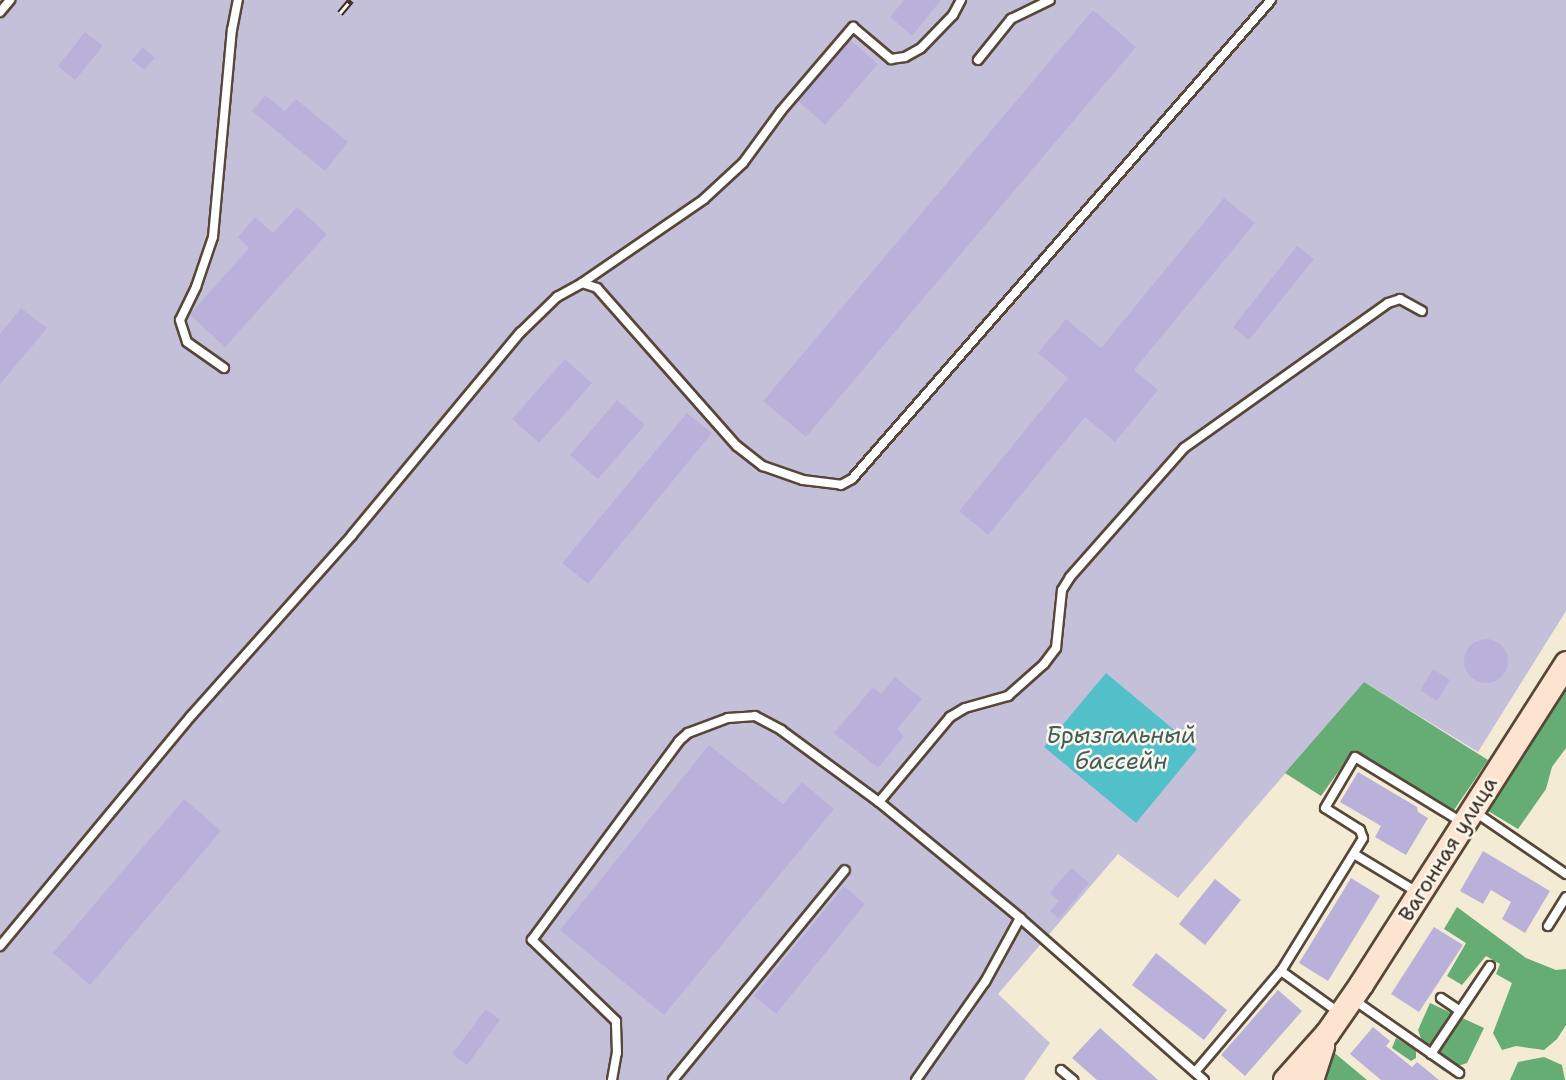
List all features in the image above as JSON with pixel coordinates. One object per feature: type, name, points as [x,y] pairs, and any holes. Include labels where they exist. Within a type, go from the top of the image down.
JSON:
[{"type":"street","name":"Вагонная улица","points":[[1327,1033],[1566,663]]},
{"type":"street","points":[[1285,1080],[1327,1033]]},
{"type":"street","points":[[1311,1080],[1327,1033]]},
{"type":"lane","points":[[0,12],[10,0]]},
{"type":"lane","points":[[224,368],[187,342],[180,320],[197,287],[213,237],[232,30],[238,0]]},
{"type":"lane","points":[[0,946],[191,716],[352,535],[520,333],[557,298],[704,199],[743,163],[781,111],[853,27],[891,59],[905,57],[921,48],[953,15],[961,0]]},
{"type":"lane","points":[[978,60],[1011,19],[1050,0]]},
{"type":"lane","points":[[582,283],[597,288],[606,296],[737,446],[763,466],[803,480],[841,485],[852,480],[1271,0]]},
{"type":"lane","points":[[879,802],[950,717],[964,708],[1007,696],[1044,664],[1056,648],[1062,590],[1077,566],[1184,449],[1388,303],[1400,299],[1422,311]]},
{"type":"lane","points":[[612,1080],[617,1053],[616,1021],[532,940],[679,741],[688,733],[728,718],[755,716],[775,726],[879,802],[1020,918],[1204,1080]]},
{"type":"lane","points":[[1195,1072],[1281,971],[1363,838],[1360,830],[1325,808],[1355,757],[1468,817],[1566,874]]},
{"type":"lane","points":[[1354,854],[1419,894]]},
{"type":"lane","points":[[673,1080],[845,870]]},
{"type":"lane","points":[[1548,926],[1566,897]]},
{"type":"lane","points":[[916,1080],[985,982],[1020,918]]},
{"type":"lane","points":[[1431,1054],[1490,966]]},
{"type":"lane","points":[[1281,971],[1431,1054],[1459,1073]]},
{"type":"lane","points":[[1441,998],[1460,1011]]},
{"type":"lane","points":[[1061,1070],[1073,1080]]},
{"type":"shaded area","points":[[0,0],[1566,0],[1566,611],[1478,752],[1364,682],[1178,898],[1118,854],[998,994],[1050,1043],[1024,1080],[0,1080]]},
{"type":"green space","points":[[1364,682],[1488,760],[1454,810],[1353,751],[1321,796],[1285,773]]},
{"type":"green space","points":[[1566,689],[1566,748],[1552,767],[1546,789],[1518,829],[1488,811]]},
{"type":"green space","points":[[1457,907],[1526,958],[1556,970],[1566,969],[1566,1025],[1557,1039],[1544,1050],[1516,1046],[1502,1050],[1493,1033],[1512,983],[1496,974],[1500,964],[1486,956],[1462,985],[1447,976],[1466,943],[1444,929]]},
{"type":"green space","points":[[1430,1003],[1484,1028],[1467,1063],[1444,1071],[1428,1059],[1418,1030]]},
{"type":"green space","points":[[1396,1038],[1416,1050],[1416,1058],[1411,1061],[1392,1048]]},
{"type":"green space","points":[[1331,1050],[1367,1080],[1322,1080]]},
{"type":"green space","points":[[1544,1057],[1562,1065],[1565,1080],[1510,1080],[1518,1062]]},
{"type":"water","name":"Брызгальный бассейн","points":[[1106,673],[1197,749],[1136,823],[1044,747]]},
{"type":"building","points":[[904,0],[941,0],[912,36],[890,17]]},
{"type":"building","points":[[1093,10],[1136,47],[806,437],[763,401]]},
{"type":"building","points":[[85,32],[103,46],[75,80],[58,66]]},
{"type":"building","points":[[850,40],[878,64],[825,125],[798,101]]},
{"type":"building","points":[[143,47],[155,58],[144,70],[132,60]]},
{"type":"building","points":[[265,95],[285,111],[296,99],[348,142],[325,171],[252,111]]},
{"type":"building","points":[[1224,198],[1255,223],[1134,370],[1158,390],[1115,442],[1085,417],[988,535],[959,511],[1068,378],[1038,353],[1066,319],[1101,348]]},
{"type":"building","points":[[297,207],[327,234],[225,347],[190,315],[191,313],[249,248],[238,237],[255,217],[273,233]]},
{"type":"building","points":[[1297,246],[1314,259],[1249,340],[1233,327]]},
{"type":"building","points":[[21,308],[47,328],[0,384],[0,334]]},
{"type":"building","points":[[565,359],[592,383],[539,443],[512,419]]},
{"type":"building","points":[[617,400],[645,425],[598,479],[570,455]]},
{"type":"building","points":[[687,413],[712,433],[588,584],[562,563]]},
{"type":"building","points":[[1486,639],[1502,645],[1508,661],[1502,677],[1486,683],[1470,677],[1464,661],[1470,645]]},
{"type":"building","points":[[1433,669],[1450,680],[1437,701],[1420,690]]},
{"type":"building","points":[[895,677],[922,699],[897,729],[904,736],[878,768],[834,733],[873,687],[881,694]]},
{"type":"building","points":[[709,745],[783,804],[802,782],[834,809],[664,1015],[560,930]]},
{"type":"building","points":[[1358,772],[1417,807],[1418,812],[1428,818],[1406,855],[1375,837],[1381,826],[1340,802]]},
{"type":"building","points":[[184,799],[221,831],[90,985],[53,953]]},
{"type":"building","points":[[1483,851],[1550,891],[1525,933],[1502,919],[1511,902],[1491,890],[1483,904],[1460,891]]},
{"type":"building","points":[[1071,868],[1089,883],[1059,919],[1050,911],[1059,901],[1050,893]]},
{"type":"building","points":[[1351,878],[1380,896],[1328,981],[1299,963]]},
{"type":"building","points":[[1215,879],[1241,900],[1205,945],[1179,924]]},
{"type":"building","points":[[844,886],[865,904],[776,1014],[754,996]]},
{"type":"building","points":[[1434,927],[1463,945],[1419,1012],[1391,994]]},
{"type":"building","points":[[1156,953],[1227,1010],[1204,1040],[1132,985]]},
{"type":"building","points":[[1278,990],[1302,1011],[1245,1076],[1221,1055]]},
{"type":"building","points":[[486,1009],[500,1020],[467,1065],[452,1054]]},
{"type":"building","points":[[1373,1027],[1390,1041],[1386,1046],[1412,1067],[1417,1062],[1439,1080],[1381,1080],[1350,1054]]},
{"type":"building","points":[[1100,1028],[1158,1080],[1097,1080],[1072,1058]]},
{"type":"railway","points":[[340,13],[351,0]]}]
